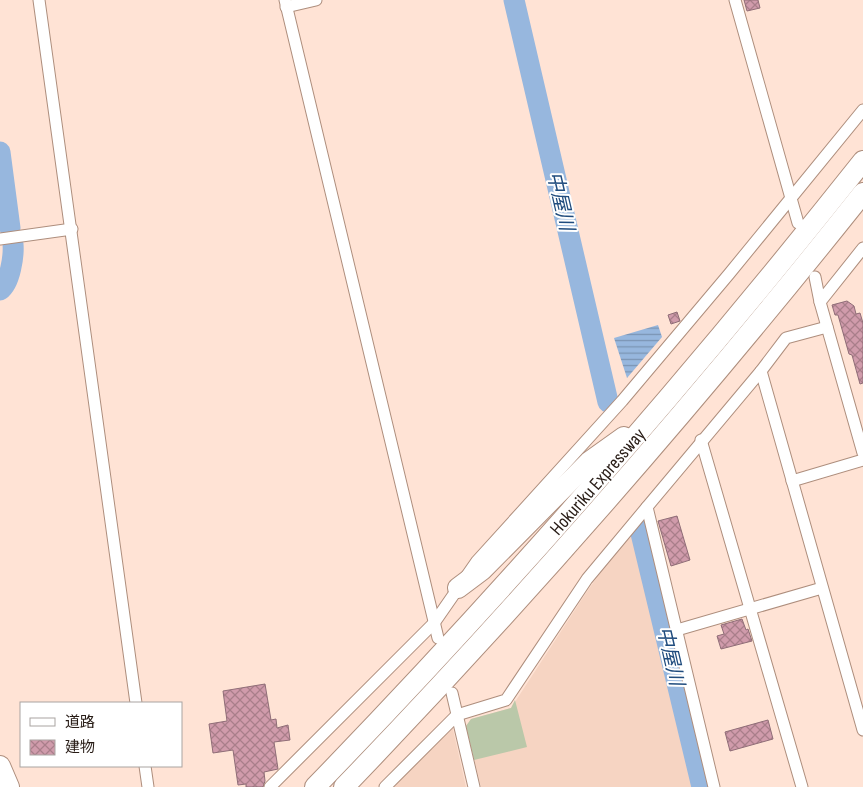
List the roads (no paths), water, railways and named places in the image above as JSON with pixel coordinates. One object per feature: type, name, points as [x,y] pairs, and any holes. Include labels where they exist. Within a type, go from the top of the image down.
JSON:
[{"type":"highway","name":"Hokuriku Expressway","points":[[315,787],[390,709],[574,508],[799,242],[863,162]]},
{"type":"highway","name":"Hokuriku Expressway","points":[[344,787],[505,615],[587,522],[716,374],[863,193]]},
{"type":"highway","points":[[458,588],[482,570],[589,462],[655,414]]},
{"type":"highway","points":[[305,787],[348,745],[452,636],[490,601]]},
{"type":"highway","points":[[0,766],[9,787]]},
{"type":"street","points":[[40,0],[136,702]]},
{"type":"street","points":[[316,0],[285,4],[438,638]]},
{"type":"street","points":[[735,0],[798,223]]},
{"type":"street","points":[[270,787],[434,623],[476,561],[622,401],[863,110]]},
{"type":"street","points":[[0,238],[72,229]]},
{"type":"street","points":[[820,302],[863,248]]},
{"type":"street","points":[[814,277],[863,454]]},
{"type":"street","points":[[385,787],[457,715],[506,700],[587,579],[761,371],[786,338],[827,327]]},
{"type":"street","points":[[761,371],[822,588],[858,690],[863,730]]},
{"type":"street","points":[[702,440],[802,787]]},
{"type":"street","points":[[792,481],[863,460]]},
{"type":"street","points":[[647,507],[714,787]]},
{"type":"street","points":[[677,630],[822,588]]},
{"type":"street","points":[[452,693],[474,787]]},
{"type":"street","points":[[145,767],[148,787]]},
{"type":"water","points":[[658,325],[662,337],[627,378],[614,338]]},
{"type":"waterway","name":"中屋川","points":[[514,0],[608,402]]},
{"type":"waterway","points":[[0,152],[10,228]]},
{"type":"waterway","points":[[0,290],[9,276],[13,244]]},
{"type":"waterway","name":"中屋川","points":[[639,525],[702,787]]}]
